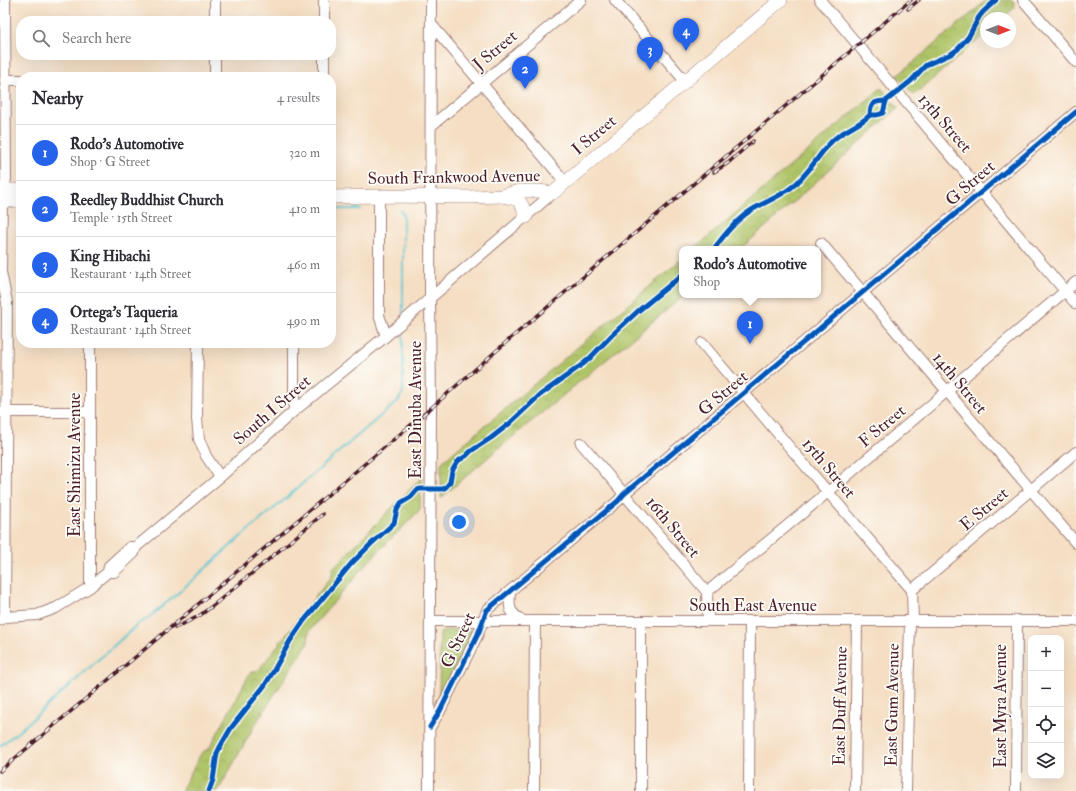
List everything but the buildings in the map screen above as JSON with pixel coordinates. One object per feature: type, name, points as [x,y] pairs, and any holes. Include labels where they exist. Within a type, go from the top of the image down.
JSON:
[{"type":"main road","name":"I Street","points":[[554,193],[781,0]]},
{"type":"main road","name":"South Frankwood Avenue","points":[[336,197],[502,196],[519,191],[554,193]]},
{"type":"main road","points":[[1,196],[16,192]]},
{"type":"main road","points":[[1,196],[16,200]]},
{"type":"main road","points":[[502,196],[520,201],[526,217]]},
{"type":"street","points":[[2,617],[3,412],[7,302],[1,272],[1,196],[6,179],[3,127],[5,80],[3,50],[5,0]]},
{"type":"street","points":[[215,0],[215,16]]},
{"type":"street","points":[[324,0],[324,16]]},
{"type":"street","name":"East Dinuba Avenue","points":[[429,791],[431,0]]},
{"type":"street","name":"J Street","points":[[431,126],[581,0]]},
{"type":"street","points":[[615,0],[685,81]]},
{"type":"street","name":"13th Street","points":[[820,0],[1076,304]]},
{"type":"street","points":[[1023,0],[1076,62]]},
{"type":"street","points":[[431,24],[566,183]]},
{"type":"street","points":[[215,60],[215,72]]},
{"type":"street","points":[[324,60],[324,72]]},
{"type":"street","points":[[5,80],[16,80]]},
{"type":"street","name":"G Street","points":[[430,728],[478,634],[487,610],[618,501],[624,494],[1076,112]]},
{"type":"street","name":"I Street","points":[[430,298],[554,193]]},
{"type":"street","points":[[379,196],[379,315],[386,336]]},
{"type":"street","name":"14th Street","points":[[821,243],[1076,543]]},
{"type":"street","name":"F Street","points":[[707,592],[828,492],[1076,282]]},
{"type":"street","name":"South I Street","points":[[2,617],[37,615],[44,613],[56,608],[90,587],[108,572],[109,566],[130,547],[136,547],[220,477],[294,411],[430,298]]},
{"type":"street","name":"15th Street","points":[[702,343],[912,590]]},
{"type":"street","name":"East Shimizu Avenue","points":[[90,348],[90,587]]},
{"type":"street","points":[[198,348],[197,419],[199,439],[206,456],[220,477]]},
{"type":"street","points":[[294,348],[294,411]]},
{"type":"street","points":[[3,412],[90,412]]},
{"type":"street","name":"16th Street","points":[[581,443],[707,592]]},
{"type":"street","name":"E Street","points":[[912,590],[1076,452]]},
{"type":"street","points":[[911,621],[912,590]]},
{"type":"street","points":[[510,591],[509,606],[511,612],[523,621]]},
{"type":"street","points":[[707,592],[708,620]]},
{"type":"street","name":"East Myra Avenue","points":[[1016,620],[1016,791]]},
{"type":"street","name":"South East Avenue","points":[[430,621],[1076,621]]},
{"type":"street","points":[[534,791],[535,621]]},
{"type":"street","points":[[641,621],[641,791]]},
{"type":"street","points":[[749,791],[750,621]]},
{"type":"street","name":"East Duff Avenue","points":[[855,791],[857,621]]},
{"type":"street","name":"East Gum Avenue","points":[[906,791],[911,621]]},
{"type":"green space","points":[[987,0],[1013,0],[1015,7],[1010,12],[980,12],[980,38],[914,95],[897,76]]},
{"type":"green space","points":[[881,88],[898,108],[743,246],[697,246]]},
{"type":"green space","points":[[679,262],[679,298],[681,298],[499,448],[441,498],[441,463]]},
{"type":"green space","points":[[421,478],[420,510],[371,559],[309,631],[308,643],[256,723],[218,791],[181,791],[202,752],[209,749],[251,671],[258,671],[331,577],[333,568]]},
{"type":"green space","points":[[445,630],[470,630],[472,633],[441,697],[439,698],[440,633]]},
{"type":"waterway","points":[[336,209],[361,209]]},
{"type":"waterway","points":[[400,210],[403,214],[403,314]]},
{"type":"waterway","points":[[0,746],[18,732],[138,624],[147,619],[177,594],[237,540],[398,401],[403,392],[403,328]]},
{"type":"railway","points":[[0,771],[431,408],[511,338],[911,0]]},
{"type":"railway","points":[[908,9],[919,0]]},
{"type":"railway","points":[[714,172],[728,163],[753,141]]},
{"type":"railway","points":[[175,628],[199,616],[215,604],[323,514]]},
{"type":"cycle path","points":[[886,101],[911,81],[926,65],[951,54],[958,49],[969,36],[979,17],[996,0]]},
{"type":"cycle path","points":[[886,101],[883,113],[870,115],[872,105],[876,102],[886,101]]},
{"type":"cycle path","points":[[430,727],[440,711],[478,634],[487,610],[618,501],[624,494],[1076,112]]},
{"type":"cycle path","points":[[716,246],[739,219],[792,187],[808,171],[836,137],[870,115]]},
{"type":"cycle path","points":[[209,791],[213,780],[217,753],[231,728],[265,685],[290,641],[303,622],[351,564],[394,523],[397,510],[401,503],[411,497],[417,490],[443,489],[446,487],[450,482],[452,471],[458,461],[491,438],[509,424],[540,395],[583,364],[638,311],[679,277]]},
{"type":"place","name":"Ortega's Taqueria","points":[[686,51]]},
{"type":"place","name":"King Hibachi","points":[[650,70]]},
{"type":"place","name":"Reedley Buddhist Church","points":[[525,89]]},
{"type":"place","name":"Rodo's Automotive","points":[[750,344]]}]
